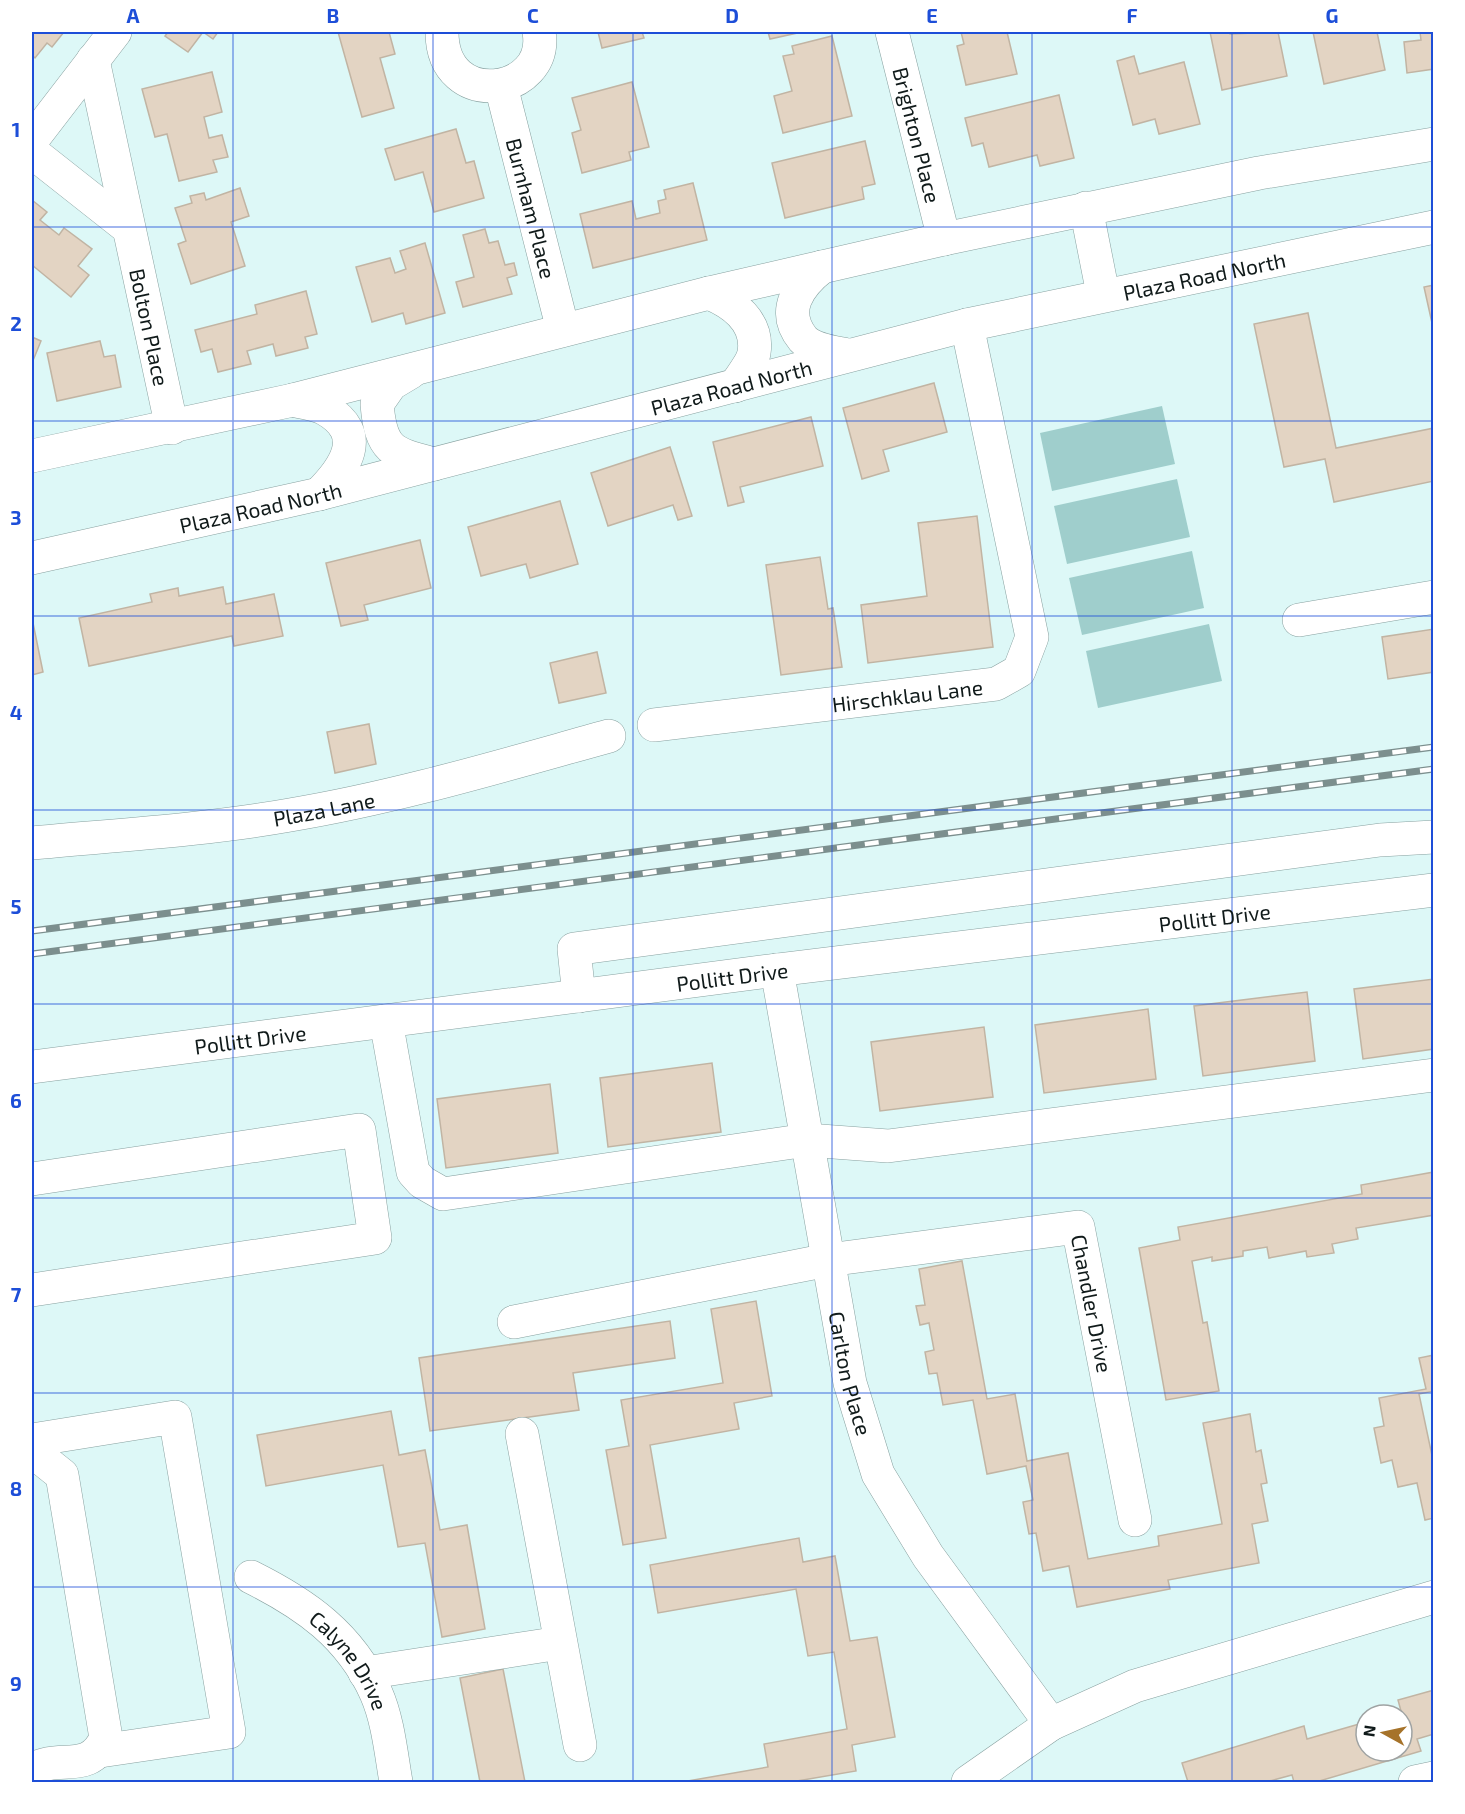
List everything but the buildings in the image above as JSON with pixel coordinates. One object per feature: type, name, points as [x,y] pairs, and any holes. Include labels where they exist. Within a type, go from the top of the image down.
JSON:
[{"type":"street","points":[[32,140],[116,32]]},
{"type":"street","points":[[442,32],[442,46],[447,61],[456,73],[484,87],[501,86],[516,80],[528,69],[537,54],[539,32]]},
{"type":"street","name":"Brighton Place","points":[[892,32],[944,239]]},
{"type":"street","name":"Bolton Place","points":[[93,60],[127,227],[172,428]]},
{"type":"street","name":"Burnham Place","points":[[501,86],[563,330]]},
{"type":"street","points":[[32,456],[172,428],[293,400],[709,293],[944,239],[1259,173],[1434,144]]},
{"type":"street","points":[[32,152],[127,227]]},
{"type":"street","points":[[1086,208],[1103,294]]},
{"type":"street","name":"Plaza Road North","points":[[32,558],[319,494],[967,325],[1103,294],[1434,227]]},
{"type":"street","points":[[822,267],[803,282],[793,301],[794,322],[804,340],[821,350],[846,355]]},
{"type":"street","points":[[709,293],[730,302],[744,316],[752,333],[754,352],[735,386]]},
{"type":"street","name":"Hirschklau Lane","points":[[654,725],[996,684],[1019,671],[1032,637],[967,325]]},
{"type":"street","points":[[417,368],[391,384],[377,404],[379,428],[390,449],[435,464]]},
{"type":"street","points":[[293,400],[324,408],[340,420],[348,436],[348,457],[338,476],[319,494]]},
{"type":"street","points":[[1299,620],[1434,597]]},
{"type":"street","name":"Plaza Lane","points":[[32,843],[220,826],[292,815],[414,788],[609,736]]},
{"type":"street","points":[[579,996],[574,948],[1380,840],[1434,837]]},
{"type":"street","name":"Pollitt Drive","points":[[32,1067],[777,970],[1434,890]]},
{"type":"street","name":"Carlton Place","points":[[777,970],[850,1383],[878,1474],[928,1556],[1051,1724]]},
{"type":"street","points":[[386,1021],[413,1172],[422,1182],[443,1194],[807,1140],[888,1146],[1434,1075]]},
{"type":"street","points":[[32,1179],[359,1130],[375,1238],[32,1290]]},
{"type":"street","name":"Chandler Drive","points":[[828,1260],[1077,1227],[1135,1520]]},
{"type":"street","points":[[514,1322],[828,1260]]},
{"type":"street","points":[[32,1440],[175,1417],[229,1732],[100,1751]]},
{"type":"street","points":[[522,1434],[580,1745]]},
{"type":"street","points":[[32,1451],[62,1475],[106,1738],[100,1751],[88,1760],[32,1770]]},
{"type":"street","name":"Calyne Drive","points":[[251,1576],[293,1598],[327,1625],[356,1657],[376,1694],[385,1723],[396,1782]]},
{"type":"street","points":[[968,1782],[1051,1724],[1135,1686],[1173,1672],[1434,1597]]},
{"type":"street","points":[[364,1673],[560,1643]]},
{"type":"street","points":[[1415,1782],[1434,1778]]},
{"type":"shaded area","points":[[1162,406],[1175,464],[1052,491],[1040,433]]},
{"type":"shaded area","points":[[1177,479],[1190,537],[1067,564],[1054,506]]},
{"type":"shaded area","points":[[1192,551],[1204,608],[1082,635],[1069,578]]},
{"type":"shaded area","points":[[1209,624],[1222,681],[1098,708],[1086,651]]},
{"type":"railway","points":[[32,931],[1434,747]]},
{"type":"railway","points":[[32,954],[1434,769]]}]
